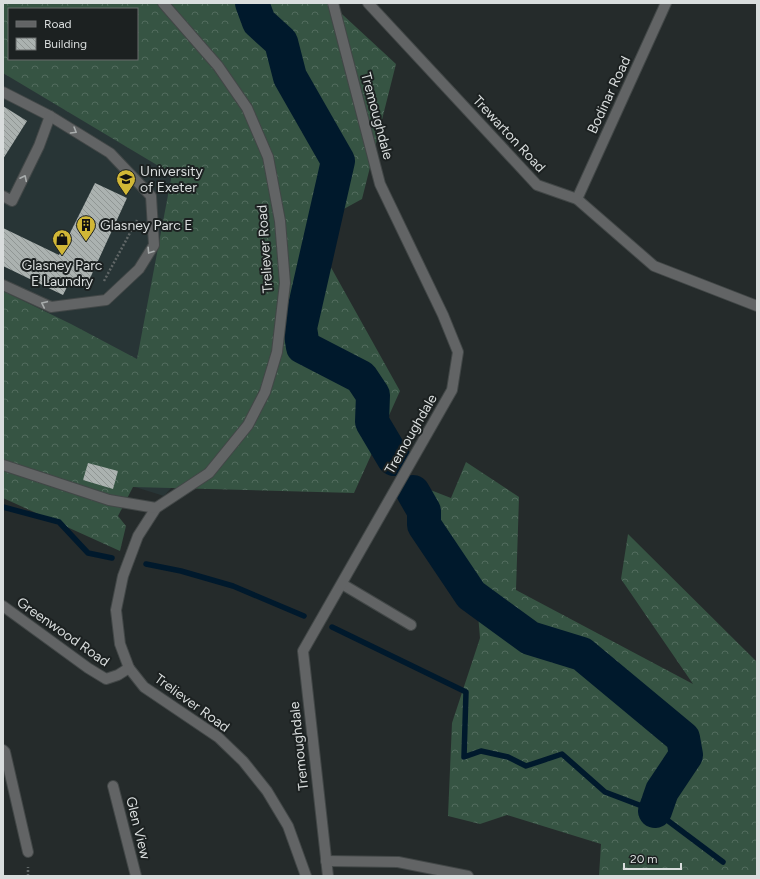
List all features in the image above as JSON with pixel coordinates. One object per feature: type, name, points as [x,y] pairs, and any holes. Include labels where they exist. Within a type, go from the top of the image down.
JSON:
[{"type":"street","name":"Treliever Road","points":[[163,3],[218,66],[247,108],[268,157],[280,222],[284,283],[277,352],[265,392],[248,425],[209,473],[156,508],[138,536],[124,576],[116,610],[120,644],[129,668],[144,687],[218,737],[243,761],[267,791],[288,826],[306,876]]},
{"type":"street","name":"Tremoughdale","points":[[328,876],[303,651],[452,390],[458,352],[443,315],[380,184],[333,3]]},
{"type":"street","name":"Trewarton Road","points":[[368,3],[537,185],[577,199],[654,266],[757,306]]},
{"type":"street","name":"Bodinar Road","points":[[577,199],[666,3]]},
{"type":"street","points":[[3,92],[50,116],[110,153],[151,196],[154,245],[139,269],[106,300],[51,307],[3,286]]},
{"type":"street","points":[[3,196],[12,201],[39,146],[50,116]]},
{"type":"street","points":[[3,464],[109,500],[156,508]]},
{"type":"street","points":[[342,584],[411,625]]},
{"type":"street","name":"Greenwood Road","points":[[3,606],[88,668],[106,679],[118,676],[129,668]]},
{"type":"street","points":[[3,750],[5,752],[28,852]]},
{"type":"street","name":"Glen View","points":[[113,786],[136,876]]},
{"type":"street","points":[[326,861],[398,862],[468,876]]},
{"type":"path","points":[[92,302],[151,196]]},
{"type":"shaded area","name":"University of Exeter","points":[[3,3],[8,8],[8,60],[137,60],[258,390],[164,496],[3,446]]},
{"type":"green space","points":[[3,3],[330,3],[396,64],[362,199],[309,228],[400,391],[354,493],[133,487],[118,516],[126,526],[120,551],[3,498],[3,291],[71,324],[137,359],[172,174],[3,73]]},
{"type":"green space","points":[[466,462],[519,497],[516,590],[693,684],[621,579],[628,534],[757,662],[757,876],[599,876],[601,844],[507,815],[480,824],[448,816],[452,723],[480,638],[478,614],[409,503],[415,484],[451,498]]},
{"type":"building","points":[[3,106],[27,121],[3,159]]},
{"type":"building","name":"Glasney Parc E","points":[[95,183],[127,198],[86,287],[71,279],[63,295],[3,266],[3,228],[59,255]]},
{"type":"building","points":[[88,463],[118,471],[113,489],[83,480]]},
{"type":"waterway","points":[[252,3],[259,22],[281,42],[290,77],[338,161],[300,328],[303,347],[361,377],[373,395],[372,422],[394,459]]},
{"type":"waterway","points":[[413,492],[424,511],[424,525],[471,595],[530,638],[582,654],[683,738],[686,755],[662,791],[655,811]]},
{"type":"waterway","points":[[3,507],[59,522],[88,553],[112,558]]},
{"type":"waterway","points":[[146,564],[181,571],[233,586],[304,616]]},
{"type":"waterway","points":[[332,627],[466,692],[464,757],[481,751],[508,757],[526,766],[562,754],[605,792],[655,811],[723,862]]},
{"type":"place","name":"University of Exeter","points":[[126,196]]},
{"type":"place","name":"Glasney Parc E","points":[[86,242]]},
{"type":"place","name":"Glasney Parc E Laundry","points":[[62,256]]}]
